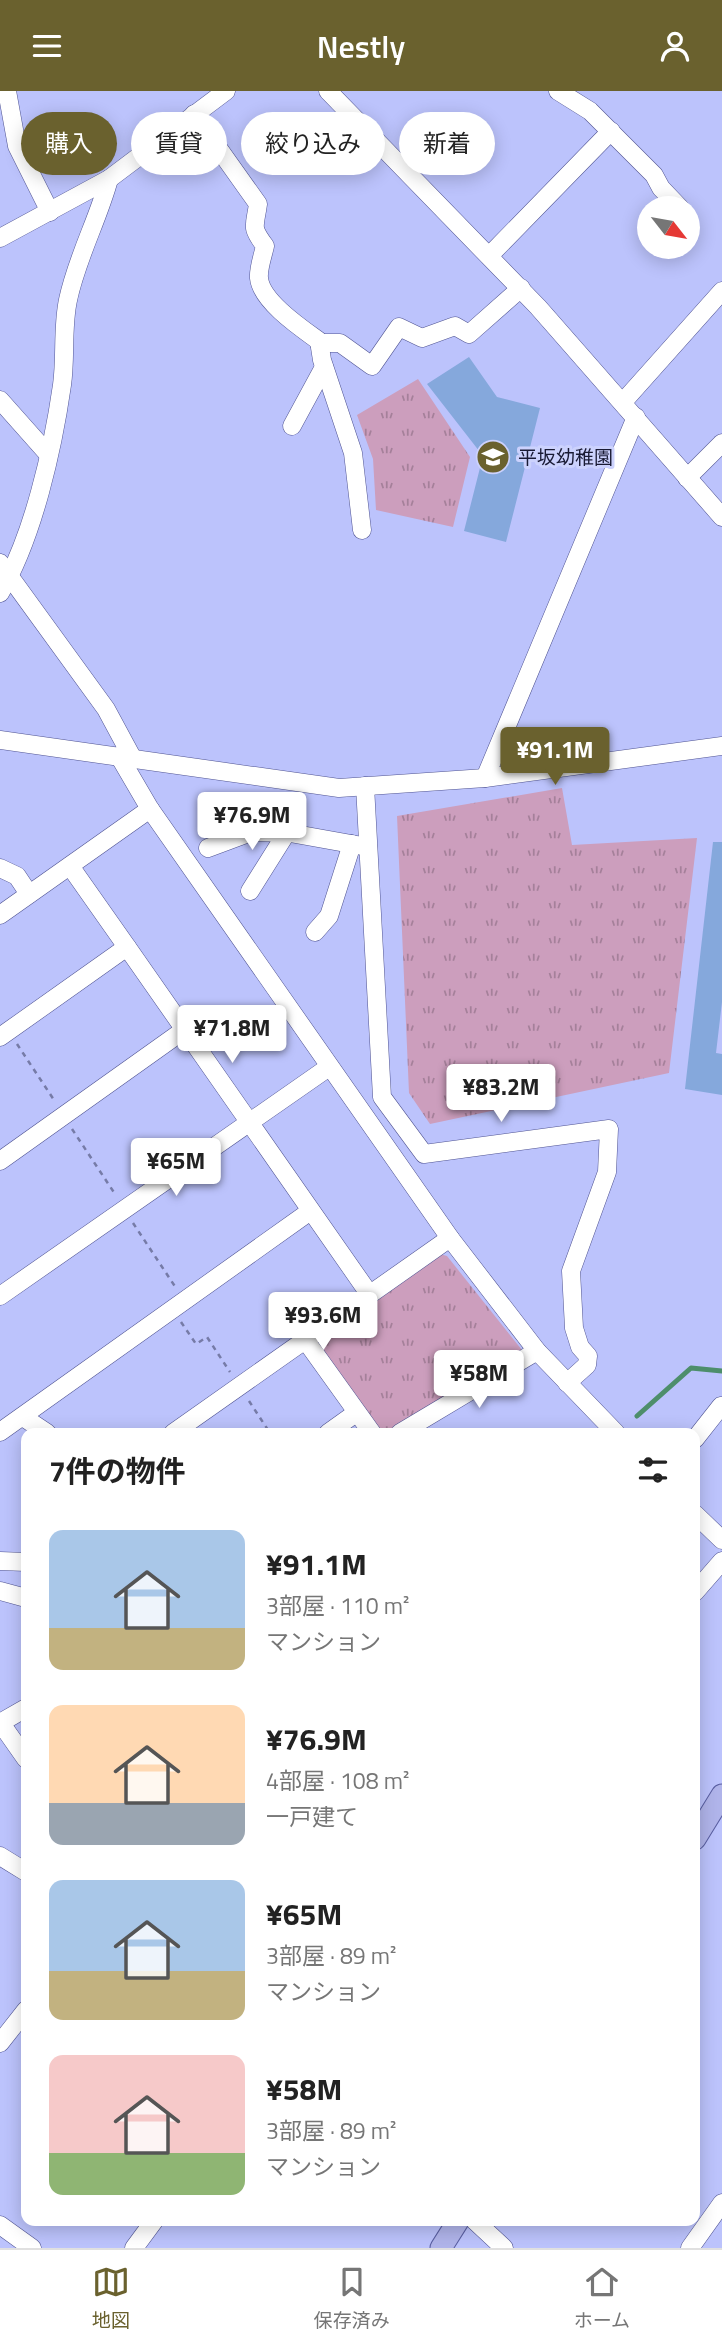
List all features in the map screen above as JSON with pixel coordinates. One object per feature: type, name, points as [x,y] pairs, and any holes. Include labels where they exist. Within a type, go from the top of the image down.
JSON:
[{"type":"main road","points":[[700,1831],[722,1795]]},
{"type":"main road","points":[[441,2248],[455,2226]]},
{"type":"street","points":[[7,91],[17,146],[50,212]]},
{"type":"street","points":[[0,238],[109,179],[202,103],[226,91]]},
{"type":"street","points":[[328,91],[521,288],[722,517]]},
{"type":"street","points":[[558,91],[590,111],[654,176],[669,196]]},
{"type":"street","points":[[202,103],[258,205],[253,222],[254,231],[265,246],[258,278],[263,289],[287,318],[319,343],[340,343],[372,366],[399,327],[422,338],[455,326],[470,334],[521,288]]},
{"type":"street","points":[[490,255],[611,131]]},
{"type":"street","points":[[0,593],[5,570],[22,548],[48,454],[62,383],[68,299],[78,261],[109,179]]},
{"type":"street","points":[[623,402],[722,291]]},
{"type":"street","points":[[319,343],[324,367],[353,453],[362,530]]},
{"type":"street","points":[[292,426],[324,367]]},
{"type":"street","points":[[0,400],[48,454]]},
{"type":"street","points":[[485,778],[636,417]]},
{"type":"street","points":[[687,478],[722,443]]},
{"type":"street","points":[[5,570],[106,709],[150,809],[329,1067],[450,1238],[537,1351],[611,1428]]},
{"type":"street","points":[[0,740],[339,788],[485,778],[722,746]]},
{"type":"street","points":[[315,932],[329,916],[360,846],[374,785]]},
{"type":"street","points":[[0,915],[150,809]]},
{"type":"street","points":[[208,848],[251,832],[287,832],[360,846]]},
{"type":"street","points":[[250,891],[287,832]]},
{"type":"street","points":[[360,846],[382,1097],[424,1154],[609,1129],[607,1172],[571,1271],[574,1328],[580,1347],[587,1356],[587,1365],[567,1383]]},
{"type":"street","points":[[70,866],[309,1212],[370,1295]]},
{"type":"street","points":[[0,868],[17,876],[29,894]]},
{"type":"street","points":[[4,1034],[127,947]]},
{"type":"street","points":[[0,1161],[184,1030]]},
{"type":"street","points":[[0,1296],[329,1067]]},
{"type":"street","points":[[0,1432],[309,1212]]},
{"type":"street","points":[[180,1428],[450,1238]]},
{"type":"street","points":[[306,1341],[368,1428]]},
{"type":"street","points":[[408,1428],[537,1351]]},
{"type":"street","points":[[700,1433],[721,1406]]},
{"type":"street","points":[[335,1428],[356,1413]]},
{"type":"street","points":[[23,1417],[40,1428]]},
{"type":"street","points":[[700,1519],[722,1540]]},
{"type":"street","points":[[0,1561],[21,1562]]},
{"type":"street","points":[[700,1586],[722,1561]]},
{"type":"street","points":[[0,1591],[21,1597]]},
{"type":"street","points":[[21,1710],[0,1722],[21,1752]]},
{"type":"street","points":[[0,1856],[21,1870]]},
{"type":"street","points":[[0,2043],[21,2016]]},
{"type":"street","points":[[690,2248],[722,2203]]},
{"type":"street","points":[[0,2225],[32,2248]]},
{"type":"street","points":[[134,2248],[150,2226]]},
{"type":"street","points":[[480,2226],[504,2248]]},
{"type":"path","points":[[4,1034],[64,1116],[125,1210],[179,1307],[196,1344],[207,1337],[267,1428]]},
{"type":"green space","points":[[418,379],[470,457],[453,527],[376,510],[373,459],[357,415]]},
{"type":"green space","points":[[562,788],[572,845],[697,838],[669,1073],[430,1124],[409,1093],[397,816]]},
{"type":"green space","points":[[440,1254],[447,1256],[522,1350],[520,1355],[397,1428],[376,1428],[319,1346],[321,1338]]},
{"type":"building","points":[[469,357],[497,397],[540,408],[506,542],[464,531],[483,456],[427,384]]},
{"type":"building","points":[[713,842],[722,842],[722,1002],[716,1053],[722,1054],[722,1095],[685,1089]]},
{"type":"waterway","points":[[637,1416],[691,1368],[722,1371]]},
{"type":"place","name":"平坂幼稚園","points":[[493,457]]}]
